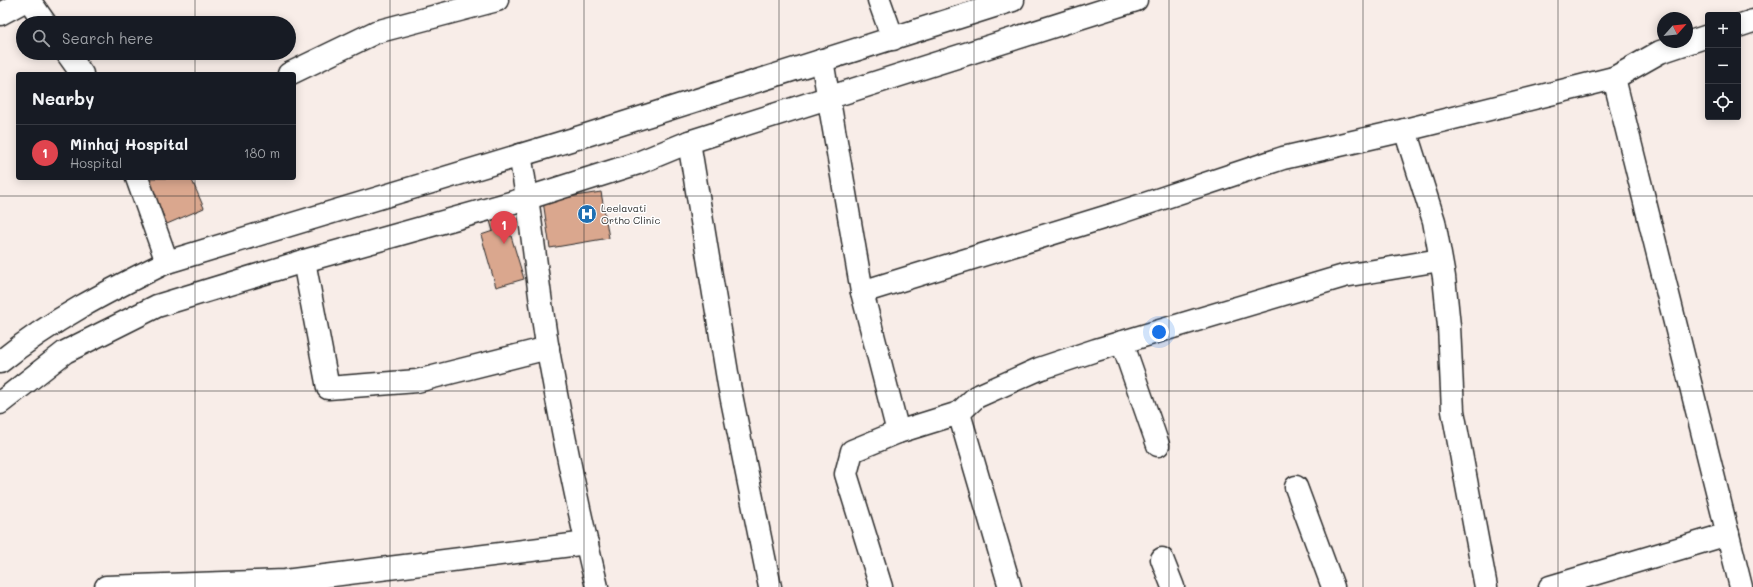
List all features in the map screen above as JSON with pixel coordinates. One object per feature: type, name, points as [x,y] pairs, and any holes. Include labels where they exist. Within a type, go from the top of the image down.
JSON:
[{"type":"street","points":[[0,14],[27,0],[40,16]]},
{"type":"street","points":[[293,72],[376,32],[497,0]]},
{"type":"street","points":[[879,0],[893,39]]},
{"type":"street","points":[[0,362],[62,317],[167,262],[520,155],[893,39],[1013,0]]},
{"type":"street","points":[[0,403],[65,352],[124,321],[157,306],[304,261],[528,198],[638,163],[689,142],[1136,0]]},
{"type":"street","points":[[1741,25],[1753,21]]},
{"type":"street","points":[[862,292],[1112,215],[1283,158],[1405,130],[1614,78],[1660,52],[1705,37]]},
{"type":"street","points":[[72,60],[81,72]]},
{"type":"street","points":[[822,60],[862,292],[898,432]]},
{"type":"street","points":[[1614,78],[1741,587]]},
{"type":"street","points":[[1405,130],[1434,221],[1449,326],[1453,411],[1486,587]]},
{"type":"street","points":[[689,142],[729,386],[770,587]]},
{"type":"street","points":[[520,155],[528,198],[548,348],[586,543],[597,587]]},
{"type":"street","points":[[138,180],[167,262]]},
{"type":"street","points":[[881,587],[846,474],[852,451],[898,432],[959,413],[976,397],[1039,369],[1122,342],[1344,276],[1440,260]]},
{"type":"street","points":[[304,261],[328,388],[417,381],[548,348]]},
{"type":"street","points":[[111,290],[124,321]]},
{"type":"street","points":[[1122,342],[1158,445]]},
{"type":"street","points":[[959,413],[1010,587]]},
{"type":"street","points":[[1296,487],[1333,587]]},
{"type":"street","points":[[1550,587],[1728,534]]},
{"type":"street","points":[[106,587],[285,581],[586,543]]},
{"type":"street","points":[[1162,560],[1172,587]]},
{"type":"building","points":[[148,180],[192,180],[204,208],[167,224]]},
{"type":"building","points":[[601,192],[609,238],[550,248],[543,201]]},
{"type":"building","points":[[505,216],[524,279],[496,287],[481,235],[493,231],[490,221]]},
{"type":"place","name":"Leelavati Ortho Clinic","points":[[587,214]]},
{"type":"place","name":"Minhaj Hospital","points":[[504,244]]}]
